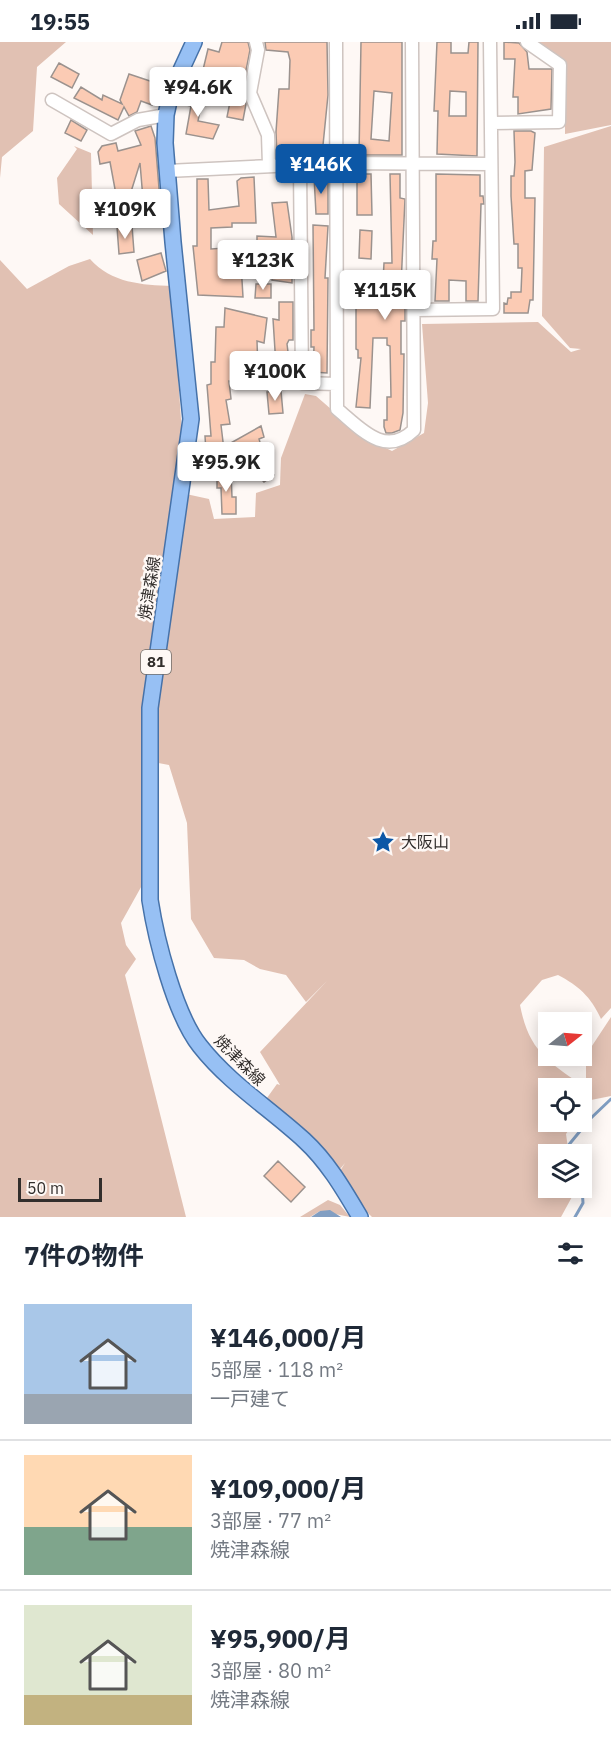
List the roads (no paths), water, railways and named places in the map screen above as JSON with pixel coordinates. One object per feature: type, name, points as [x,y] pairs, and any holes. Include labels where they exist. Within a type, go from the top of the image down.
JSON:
[{"type":"main road","name":"焼津森線","points":[[194,42],[171,92],[166,115],[167,171],[191,419],[150,708],[150,900],[154,927],[173,988],[198,1044],[228,1077],[304,1140],[329,1166],[360,1217]]},
{"type":"street","points":[[256,42],[258,50],[250,93],[268,135],[269,165]]},
{"type":"street","points":[[336,42],[337,409],[371,437],[391,444],[404,440],[414,430],[412,42]]},
{"type":"street","points":[[414,310],[493,309],[490,42]]},
{"type":"street","points":[[492,123],[559,122],[560,65],[527,42]]},
{"type":"street","points":[[52,100],[111,134],[138,120],[166,115]]},
{"type":"street","points":[[167,171],[269,165],[491,164]]},
{"type":"street","points":[[300,165],[302,383],[336,384]]},
{"type":"water","points":[[330,1210],[341,1217],[311,1217],[320,1211]]},
{"type":"waterway","points":[[569,1144],[590,1119],[611,1099]]},
{"type":"waterway","points":[[575,1217],[583,1203],[583,1198]]},
{"type":"place","name":"大阪山","points":[[383,842]]}]
